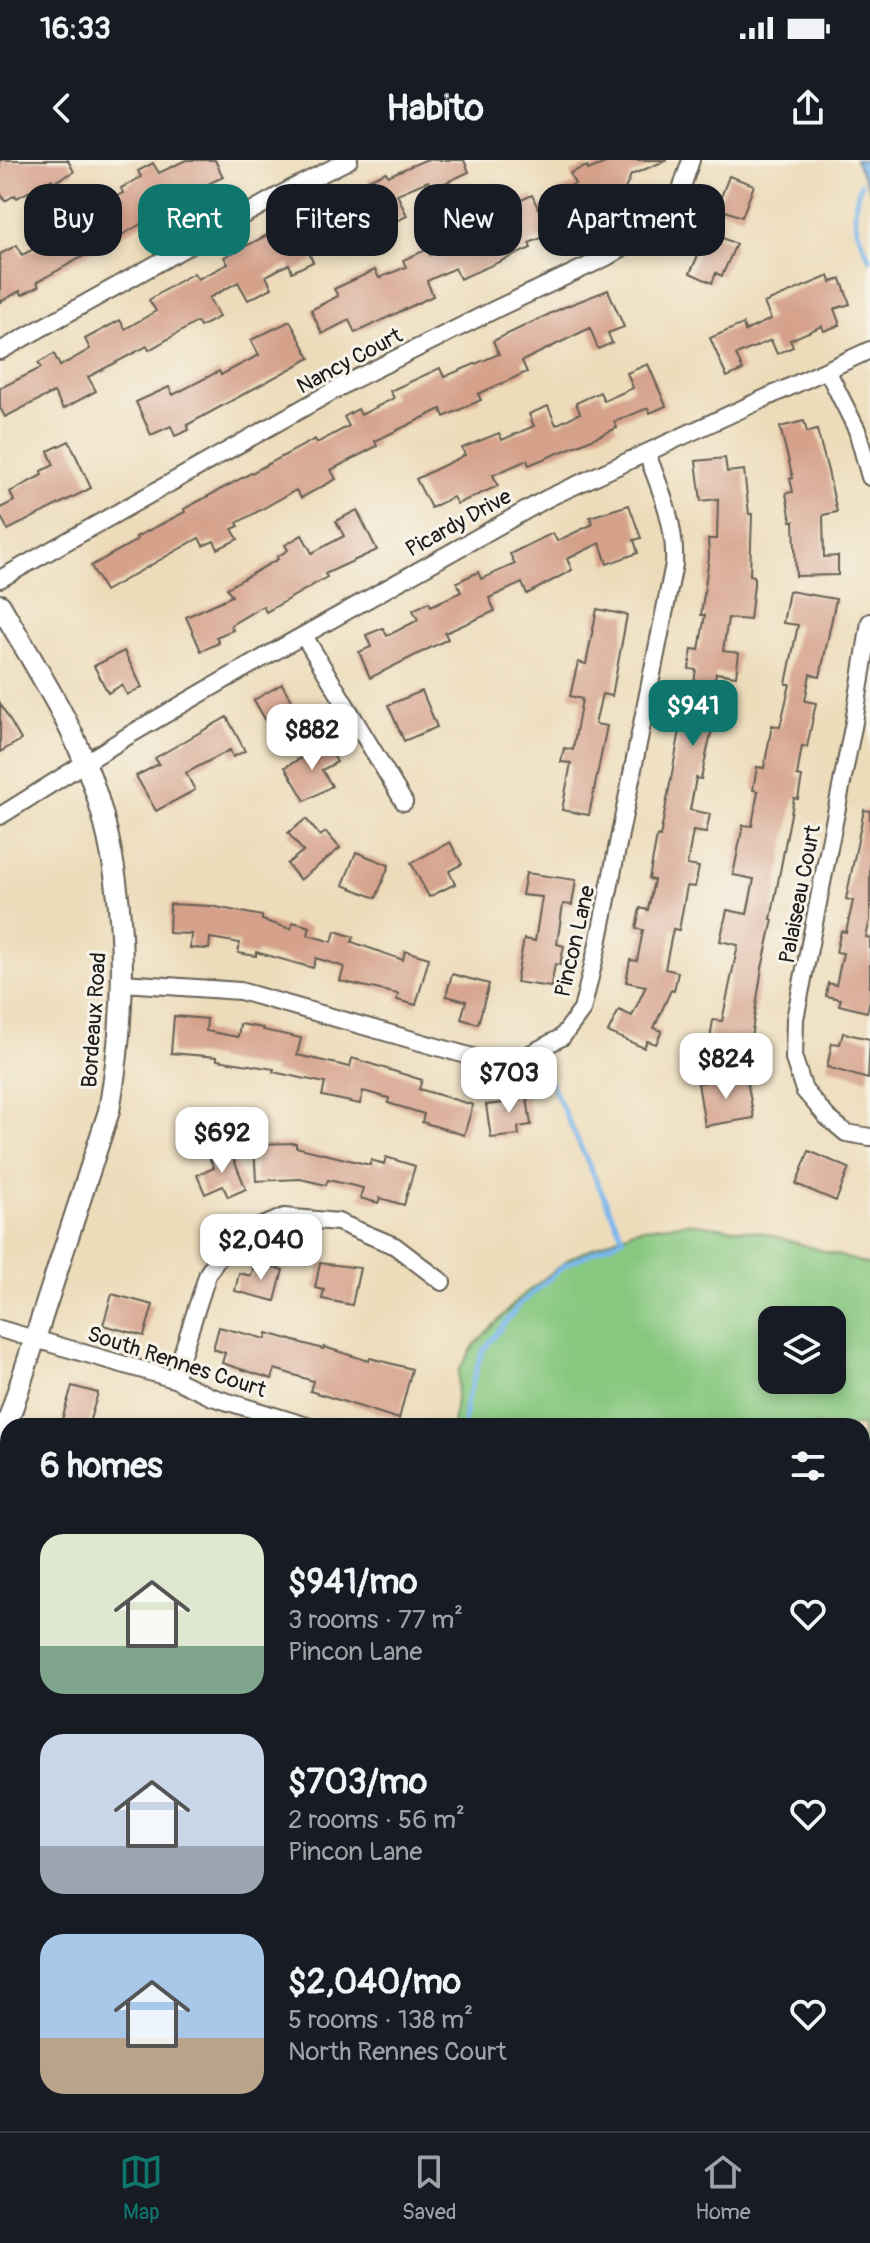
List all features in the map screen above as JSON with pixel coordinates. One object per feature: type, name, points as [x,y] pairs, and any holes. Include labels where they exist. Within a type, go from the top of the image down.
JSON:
[{"type":"street","points":[[0,351],[289,190],[349,160]]},
{"type":"street","name":"Nancy Court","points":[[0,579],[349,382],[607,257],[660,225],[678,199],[691,160]]},
{"type":"street","name":"Picardy Drive","points":[[0,816],[238,672],[535,505],[870,350]]},
{"type":"street","points":[[827,370],[857,430],[870,477]]},
{"type":"street","name":"Pincon Lane","points":[[123,983],[240,991],[487,1061],[526,1056],[562,1037],[582,1010],[598,944],[674,564],[675,544],[667,507],[647,454]]},
{"type":"street","name":"Bordeaux Road","points":[[0,605],[55,701],[97,795],[117,894],[123,983],[118,1057],[109,1111],[9,1418]]},
{"type":"street","name":"Palaiseau Court","points":[[870,622],[862,683],[795,1019],[794,1059],[804,1090],[827,1117],[846,1133],[870,1137]]},
{"type":"street","points":[[304,636],[404,802]]},
{"type":"street","points":[[174,1379],[208,1273],[226,1245],[284,1217],[338,1222],[395,1246],[442,1282]]},
{"type":"street","name":"South Rennes Court","points":[[0,1329],[174,1379],[212,1397],[281,1418]]},
{"type":"green space","points":[[687,1223],[760,1232],[870,1265],[870,1418],[454,1418],[459,1370],[475,1344],[522,1296],[570,1258],[636,1229]]},
{"type":"water","points":[[855,160],[870,160],[870,190]]},
{"type":"building","points":[[0,160],[68,160],[74,172],[54,182],[52,179],[43,184],[24,184],[24,194],[17,198],[15,195],[5,201],[0,192]]},
{"type":"building","points":[[186,160],[215,160],[223,177],[208,184],[138,184],[138,226],[122,235],[122,187],[141,177],[138,171],[153,163],[159,173]]},
{"type":"building","points":[[425,160],[464,160],[469,172],[443,184],[430,184],[428,181],[414,184],[414,187],[398,194],[398,184],[369,184],[368,180],[386,172],[388,176]]},
{"type":"building","points":[[613,160],[667,160],[631,175],[627,184],[575,184],[570,173],[587,166],[588,170]]},
{"type":"building","points":[[729,176],[754,185],[742,217],[725,211],[725,187]]},
{"type":"building","points":[[532,195],[538,208],[538,239],[529,243],[531,248],[522,252],[522,200]]},
{"type":"building","points":[[398,196],[407,216],[398,220]]},
{"type":"building","points":[[266,236],[266,256],[310,256],[313,262],[292,272],[289,264],[266,276],[272,288],[248,300],[238,282],[209,298],[219,317],[200,327],[197,322],[149,350],[147,346],[88,377],[96,391],[63,409],[54,392],[5,417],[0,408],[0,388],[41,368],[38,363],[54,354],[60,366],[90,349],[85,339],[120,320],[125,329],[156,311],[149,300],[194,273],[198,279],[228,264],[226,256],[250,256],[250,244]]},
{"type":"building","points":[[725,239],[736,244],[722,276],[716,273],[712,283],[690,273],[698,256],[725,256]]},
{"type":"building","points":[[17,245],[22,255],[84,256],[37,282],[39,286],[22,295],[20,291],[0,302],[0,254]]},
{"type":"building","points":[[414,255],[513,256],[460,279],[455,268],[427,281],[433,296],[355,333],[349,320],[322,334],[311,310],[338,296],[334,289],[375,270],[379,278],[406,267],[403,260]]},
{"type":"building","points":[[829,276],[831,282],[841,279],[850,304],[834,309],[840,325],[824,331],[822,326],[790,340],[793,347],[777,354],[771,340],[736,355],[743,370],[727,377],[710,338],[743,324],[745,331],[771,319],[764,303]]},
{"type":"building","points":[[608,290],[624,327],[608,333],[612,343],[598,349],[590,328],[522,361],[527,372],[478,394],[481,400],[444,417],[441,409],[375,441],[377,446],[331,470],[336,479],[301,498],[296,490],[237,523],[239,526],[232,529],[238,539],[218,549],[214,541],[203,546],[199,538],[105,591],[91,566],[137,540],[136,537],[315,439],[317,443],[349,426],[344,417],[358,409],[361,415],[394,398],[390,391],[440,368],[444,377],[499,354],[493,341]]},
{"type":"building","points":[[290,321],[310,358],[187,425],[189,430],[175,436],[171,426],[151,435],[136,402],[169,387],[173,395],[219,371],[221,375],[259,355],[251,340]]},
{"type":"building","points":[[648,364],[666,406],[650,413],[648,408],[614,422],[617,428],[578,445],[529,465],[527,460],[493,475],[498,486],[457,504],[453,497],[431,508],[416,479],[465,455],[462,448],[499,433],[502,440],[534,426],[529,414],[548,406],[556,425],[580,413],[576,403],[600,392],[604,401],[633,388],[627,373]]},
{"type":"building","points":[[804,421],[807,432],[817,430],[828,471],[837,512],[823,515],[824,557],[838,556],[838,575],[796,576],[794,521],[791,521],[786,493],[793,492],[790,479],[793,478],[780,427]]},
{"type":"building","points":[[69,441],[91,488],[8,530],[0,508],[14,501],[10,492],[54,465],[48,451]]},
{"type":"building","points":[[725,458],[727,472],[744,470],[749,514],[752,514],[750,575],[754,576],[754,585],[750,620],[728,618],[723,651],[739,653],[736,676],[716,673],[711,705],[731,708],[728,726],[713,724],[701,779],[696,778],[690,810],[710,814],[706,833],[693,831],[687,865],[699,867],[695,887],[687,886],[679,930],[673,929],[665,969],[678,972],[674,991],[671,990],[654,1028],[662,1031],[656,1044],[647,1041],[644,1048],[608,1032],[619,1010],[632,1016],[646,986],[626,982],[630,960],[637,961],[643,930],[636,929],[640,908],[648,910],[654,880],[649,879],[682,720],[682,699],[691,700],[696,670],[689,669],[692,649],[699,650],[705,615],[701,615],[709,557],[708,539],[717,539],[718,499],[701,501],[696,461]]},
{"type":"building","points":[[629,505],[641,538],[634,540],[638,553],[607,564],[600,543],[567,559],[572,570],[527,594],[522,583],[489,598],[495,611],[445,633],[448,639],[370,678],[359,652],[371,647],[366,635],[383,628],[387,636],[418,620],[413,610],[429,602],[431,606],[461,592],[457,582],[478,572],[481,579],[515,564],[510,554],[553,533],[557,541],[593,524],[590,517]]},
{"type":"building","points":[[357,510],[377,550],[325,574],[327,577],[266,612],[263,606],[231,625],[233,630],[216,637],[219,643],[201,651],[186,617],[232,596],[227,588],[278,559],[288,550],[285,545],[302,535],[312,553],[344,536],[336,521]]},
{"type":"building","points":[[789,591],[836,599],[820,677],[810,674],[805,701],[816,703],[807,747],[802,746],[797,776],[802,777],[798,799],[794,798],[750,1044],[739,1042],[737,1057],[708,1052],[713,1020],[722,1021],[738,945],[720,941],[727,910],[747,914],[754,879],[733,875],[743,825],[752,826],[758,791],[753,790],[757,767],[764,768],[772,725],[780,727],[790,684],[786,684],[798,625],[783,623]]},
{"type":"building","points":[[597,609],[627,615],[612,696],[602,694],[595,724],[607,726],[589,815],[562,810],[571,763],[561,762],[564,748],[573,750],[582,699],[570,696],[578,662],[586,664]]},
{"type":"building","points":[[124,651],[142,687],[127,695],[122,685],[108,693],[94,666]]},
{"type":"building","points":[[282,684],[306,726],[278,742],[254,700]]},
{"type":"building","points":[[422,691],[437,727],[404,741],[388,705]]},
{"type":"building","points":[[0,703],[21,740],[0,752]]},
{"type":"building","points":[[227,717],[245,751],[233,757],[230,750],[186,773],[195,790],[156,811],[136,776],[159,764],[155,758]]},
{"type":"building","points":[[327,744],[337,762],[322,770],[332,786],[305,801],[285,767]]},
{"type":"building","points":[[864,810],[870,811],[870,920],[866,937],[870,938],[870,1000],[867,1012],[839,1005],[841,999],[826,996],[828,983],[836,985],[843,953],[836,952],[841,931],[846,932],[853,901],[846,899]]},
{"type":"building","points":[[306,819],[320,836],[326,832],[340,848],[300,880],[287,864],[303,851],[288,833]]},
{"type":"building","points":[[450,842],[462,864],[449,871],[455,884],[429,897],[411,863]]},
{"type":"building","points":[[356,852],[389,865],[376,898],[343,885]]},
{"type":"building","points":[[526,873],[576,880],[572,905],[563,904],[557,944],[564,946],[560,965],[555,964],[551,987],[516,982],[524,939],[535,941],[542,897],[522,895]]},
{"type":"building","points":[[170,904],[211,906],[262,916],[262,920],[291,929],[293,922],[310,927],[308,935],[332,942],[335,931],[354,937],[352,942],[403,960],[405,951],[429,958],[416,1005],[397,1000],[398,994],[340,981],[344,967],[316,958],[313,968],[256,952],[256,956],[238,953],[240,943],[210,938],[209,949],[190,948],[191,934],[169,933]]},
{"type":"building","points":[[452,974],[489,984],[478,1024],[461,1019],[466,1001],[446,996]]},
{"type":"building","points":[[174,1016],[207,1019],[206,1031],[238,1037],[240,1024],[263,1028],[301,1038],[297,1055],[350,1067],[352,1058],[422,1080],[419,1089],[473,1105],[464,1135],[422,1122],[424,1114],[388,1103],[389,1098],[363,1091],[360,1104],[322,1096],[325,1083],[273,1072],[274,1069],[217,1060],[217,1057],[171,1053]]},
{"type":"building","points":[[843,1033],[870,1039],[868,1079],[827,1067],[832,1043],[840,1044]]},
{"type":"building","points":[[746,1075],[754,1118],[705,1126],[698,1083]]},
{"type":"building","points":[[526,1091],[531,1125],[518,1127],[519,1135],[491,1138],[486,1105],[504,1103],[503,1095]]},
{"type":"building","points":[[296,1143],[296,1147],[370,1165],[371,1160],[384,1164],[386,1157],[415,1166],[404,1205],[380,1198],[378,1203],[360,1198],[363,1188],[328,1180],[326,1185],[300,1179],[256,1181],[254,1144]]},
{"type":"building","points":[[229,1148],[246,1189],[228,1197],[223,1186],[205,1194],[197,1175],[214,1168],[209,1157]]},
{"type":"building","points":[[809,1151],[849,1168],[836,1201],[796,1184]]},
{"type":"building","points":[[255,1263],[283,1270],[275,1301],[235,1291],[239,1273],[251,1276]]},
{"type":"building","points":[[320,1263],[360,1268],[352,1305],[322,1299],[324,1290],[315,1288]]},
{"type":"building","points":[[112,1294],[153,1305],[144,1336],[103,1325]]},
{"type":"building","points":[[219,1327],[266,1339],[267,1333],[369,1361],[370,1358],[412,1369],[399,1418],[396,1418],[310,1391],[313,1381],[275,1369],[272,1379],[222,1363],[225,1353],[213,1349]]},
{"type":"building","points":[[72,1386],[98,1393],[90,1418],[62,1418]]},
{"type":"waterway","points":[[861,184],[855,214],[861,240],[870,259]]},
{"type":"waterway","points":[[465,1418],[466,1403],[482,1352],[519,1305],[565,1265],[623,1238],[544,1068]]}]
